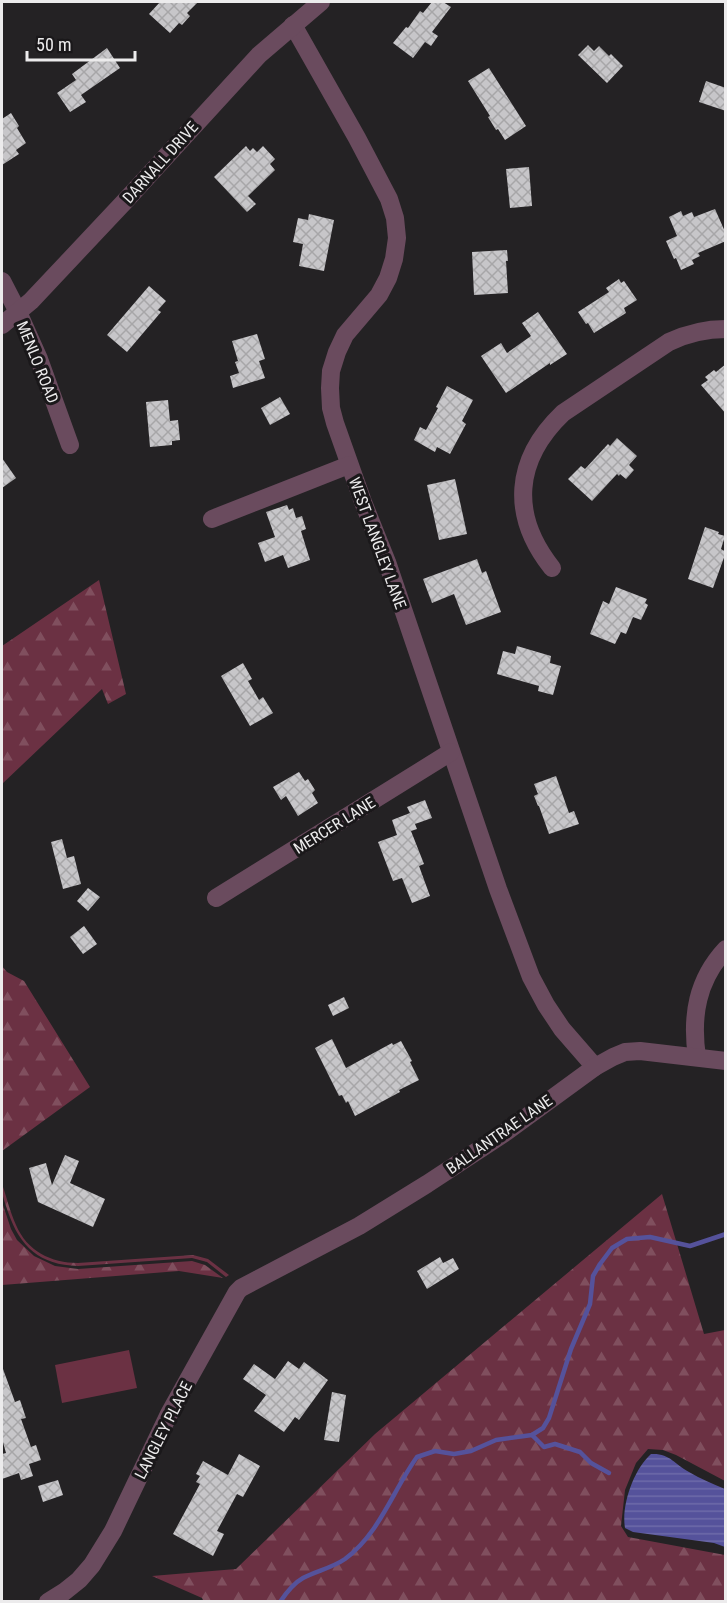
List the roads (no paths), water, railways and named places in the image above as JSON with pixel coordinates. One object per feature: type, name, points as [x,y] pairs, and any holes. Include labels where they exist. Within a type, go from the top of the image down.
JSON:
[{"type":"street","name":"DARNALL DRIVE","points":[[2,325],[31,301],[259,55],[321,2]]},
{"type":"street","name":"WEST LANGLEY LANE","points":[[293,25],[363,148],[389,200],[395,218],[397,238],[388,278],[379,295],[345,335],[337,352],[331,371],[332,408],[349,465],[387,562],[498,888],[531,977],[562,1029],[596,1067]]},
{"type":"street","name":"MENLO ROAD","points":[[2,281],[39,359],[70,445]]},
{"type":"street","points":[[552,568],[539,552],[530,534],[525,515],[523,496],[525,477],[529,459],[538,441],[563,413],[669,342],[706,329],[726,329]]},
{"type":"street","points":[[212,519],[349,465]]},
{"type":"street","name":"MERCER LANE","points":[[216,898],[451,752]]},
{"type":"street","points":[[697,1057],[694,1037],[699,996],[706,976],[726,949]]},
{"type":"street","name":"BALLANTRAE LANE","points":[[284,1266],[359,1226],[427,1184],[613,1057],[625,1052],[640,1051],[726,1061]]},
{"type":"street","name":"LANGLEY PLACE","points":[[48,1602],[79,1580],[92,1565],[113,1531],[169,1414],[237,1292],[284,1266]]},
{"type":"waterway","points":[[280,1602],[290,1588],[300,1580],[340,1562],[357,1549],[377,1524],[417,1457],[435,1451],[454,1454],[471,1451],[496,1440],[532,1435],[543,1428],[549,1418],[571,1349],[590,1304],[593,1276],[612,1248],[627,1239],[650,1237],[690,1246],[726,1234]]},
{"type":"waterway","points":[[532,1435],[544,1447],[555,1444],[580,1452],[591,1463],[609,1473]]}]
